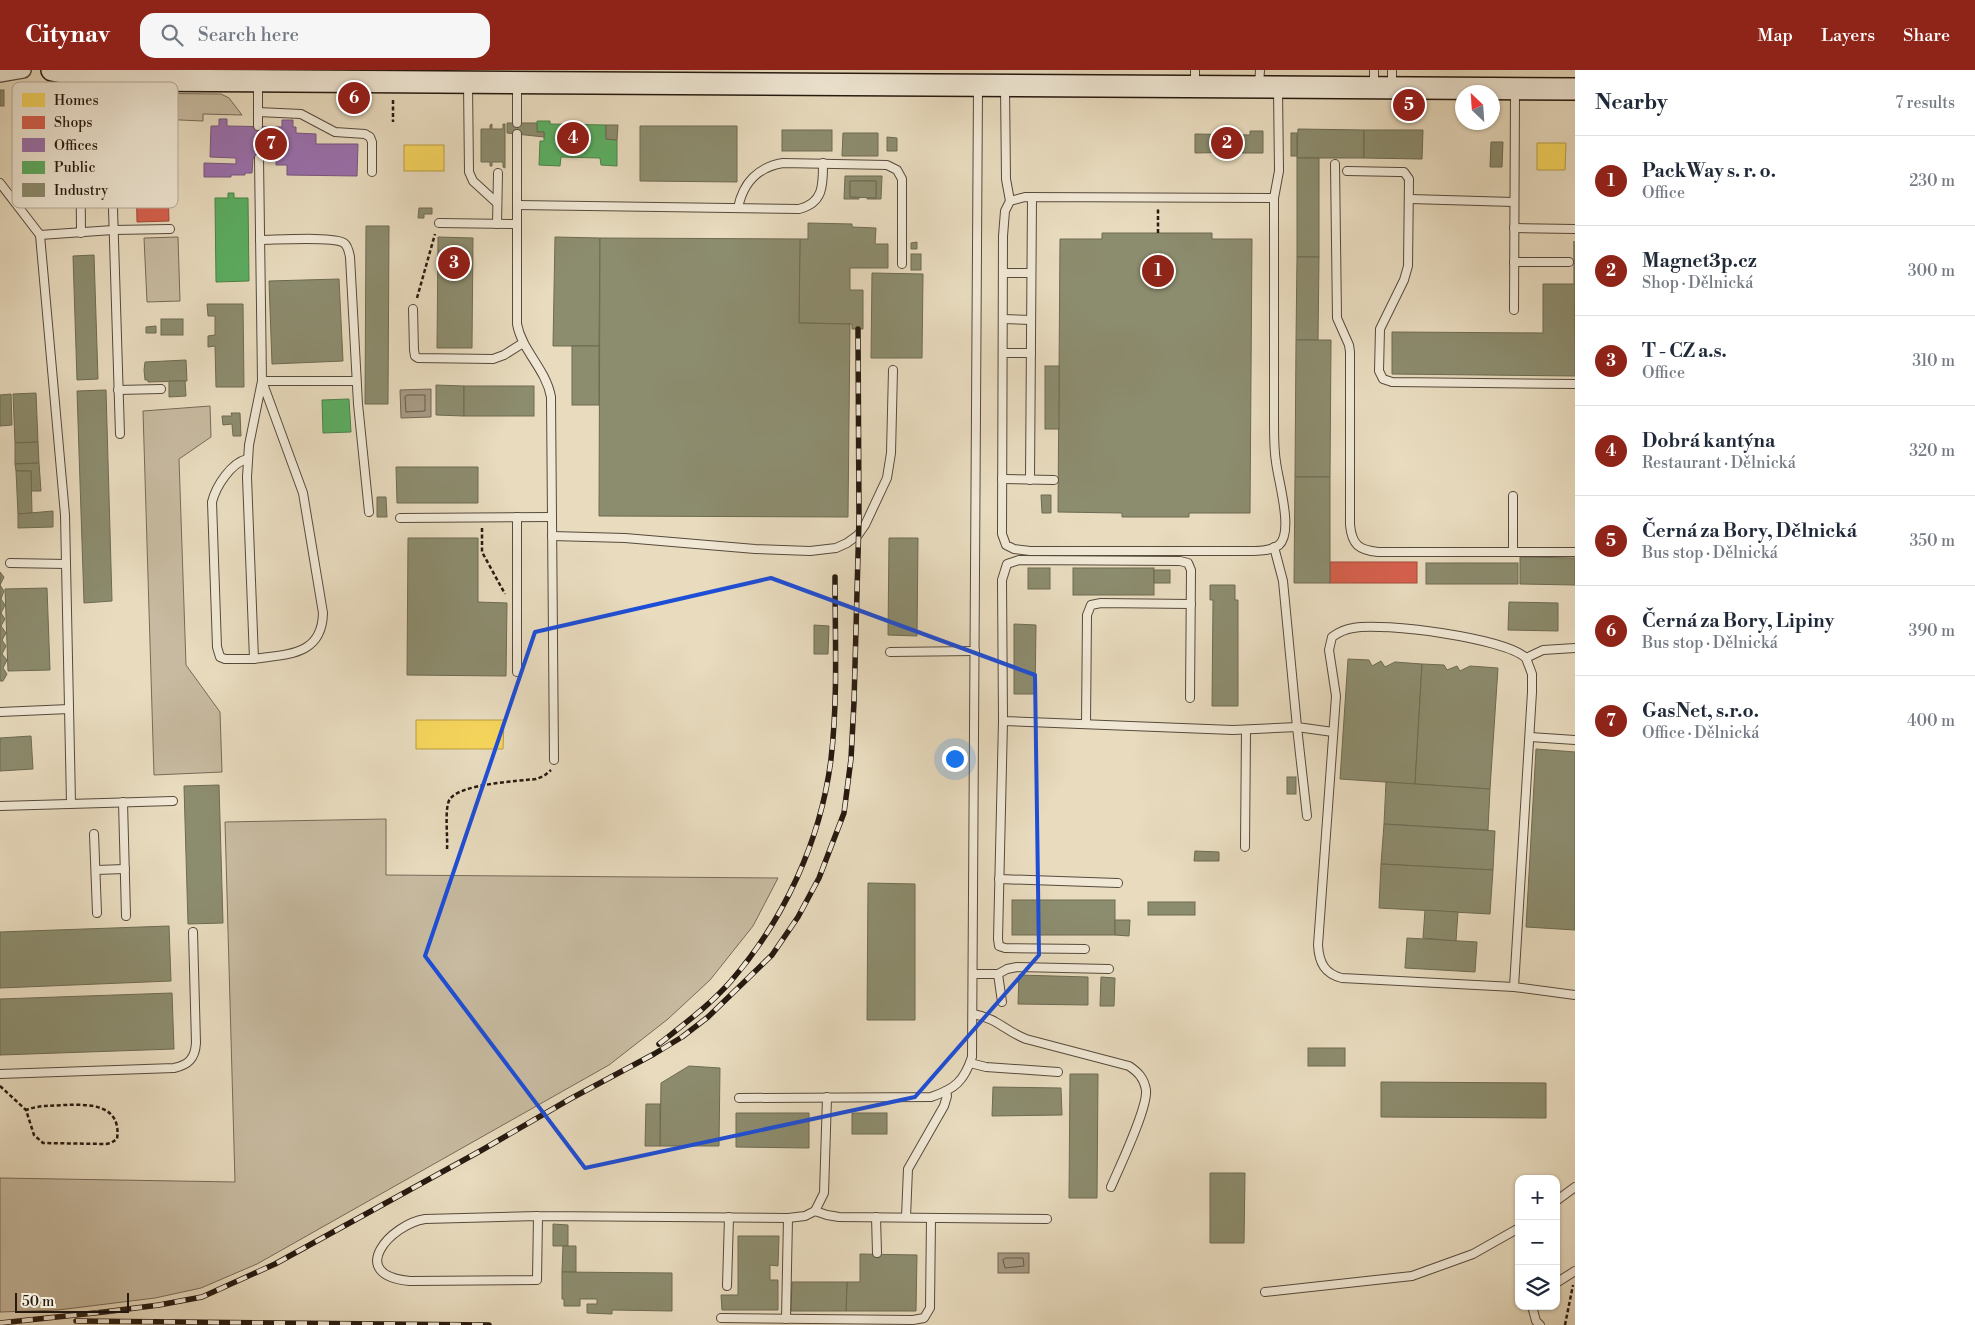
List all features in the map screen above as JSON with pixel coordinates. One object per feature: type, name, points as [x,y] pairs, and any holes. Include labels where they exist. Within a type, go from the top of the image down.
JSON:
[{"type":"street","points":[[0,74],[23,70]]},
{"type":"street","points":[[52,70],[99,79],[258,81],[1005,85],[1195,78],[1266,81],[1383,79],[1515,88],[1575,89]]},
{"type":"lane","points":[[258,81],[258,126]]},
{"type":"lane","points":[[1005,85],[1006,179],[1010,201],[1005,211],[1003,273],[1003,540],[1006,545],[1014,549],[1040,551],[1242,551],[1274,547],[1282,542],[1285,530],[1274,438],[1274,198],[1279,171],[1266,81]]},
{"type":"lane","points":[[468,82],[469,172],[473,181],[497,203]]},
{"type":"lane","points":[[517,82],[517,123]]},
{"type":"lane","points":[[739,1098],[931,1097],[946,1091],[960,1082],[970,1064],[973,1043],[978,85]]},
{"type":"lane","points":[[1514,310],[1515,88]]},
{"type":"lane","points":[[258,112],[301,114],[335,132],[365,134],[370,137],[372,142],[372,172]]},
{"type":"lane","points":[[517,134],[517,315],[519,332],[523,343],[541,370],[549,388],[551,407],[554,760]]},
{"type":"lane","points":[[254,659],[247,459],[262,381],[258,158]]},
{"type":"lane","points":[[738,208],[747,184],[762,170],[772,165],[783,163],[887,165],[897,170],[900,174],[902,185],[902,264]]},
{"type":"lane","points":[[517,205],[791,210],[807,207],[818,199],[821,191],[823,164]]},
{"type":"lane","points":[[1335,164],[1337,318],[1349,345],[1350,352],[1350,525],[1353,540],[1362,550],[1378,552],[1575,552]]},
{"type":"lane","points":[[1347,171],[1404,172],[1409,179],[1407,272],[1381,324],[1379,335],[1379,371],[1382,379],[1392,382],[1575,384]]},
{"type":"lane","points":[[497,224],[498,173]]},
{"type":"lane","points":[[0,183],[12,199]]},
{"type":"lane","points":[[1010,201],[1018,198],[1274,198]]},
{"type":"lane","points":[[1030,480],[1032,198]]},
{"type":"lane","points":[[1410,199],[1514,202]]},
{"type":"lane","points":[[19,208],[40,235],[66,515],[71,803]]},
{"type":"lane","points":[[81,208],[81,232]]},
{"type":"lane","points":[[112,208],[120,434]]},
{"type":"lane","points":[[439,223],[517,224]]},
{"type":"lane","points":[[1514,228],[1575,229]]},
{"type":"lane","points":[[40,235],[113,230],[170,229]]},
{"type":"lane","points":[[260,240],[332,239],[344,243],[348,248],[356,381],[368,512]]},
{"type":"lane","points":[[1514,262],[1569,262]]},
{"type":"lane","points":[[1003,273],[1031,273]]},
{"type":"lane","points":[[413,309],[414,350],[415,356],[418,358],[494,359],[523,343]]},
{"type":"lane","points":[[1003,320],[1031,320]]},
{"type":"lane","points":[[1003,354],[1031,354]]},
{"type":"lane","points":[[552,536],[625,538],[810,552],[836,548],[848,543],[858,535],[865,525],[887,478],[891,453],[892,370]]},
{"type":"lane","points":[[262,381],[356,381]]},
{"type":"lane","points":[[247,459],[241,460],[230,471],[216,491],[212,502],[217,653],[225,659],[254,659],[294,653],[313,643],[322,628],[323,613],[303,493],[262,381]]},
{"type":"lane","points":[[118,390],[161,390]]},
{"type":"lane","points":[[1002,480],[1054,480]]},
{"type":"lane","points":[[1513,496],[1513,552]]},
{"type":"lane","points":[[517,517],[517,672]]},
{"type":"lane","points":[[400,518],[552,517]]},
{"type":"lane","points":[[1274,547],[1283,581],[1307,816]]},
{"type":"lane","points":[[1086,949],[1005,948],[1000,946],[1003,721],[1002,580],[1007,564],[1019,560],[1188,563],[1191,570],[1190,698]]},
{"type":"lane","points":[[10,563],[66,564]]},
{"type":"lane","points":[[1086,724],[1087,615],[1090,605],[1102,603],[1191,604]]},
{"type":"lane","points":[[1514,987],[1530,737],[1532,674],[1526,658],[1515,650],[1428,630],[1366,626],[1344,630],[1332,637],[1329,650],[1336,690],[1318,945],[1319,955],[1324,968],[1334,976],[1342,978],[1514,987],[1575,995]]},
{"type":"lane","points":[[1526,658],[1543,650],[1575,648]]},
{"type":"lane","points":[[890,652],[975,651]]},
{"type":"lane","points":[[0,712],[69,709]]},
{"type":"lane","points":[[1003,721],[1246,730],[1297,727],[1334,732]]},
{"type":"lane","points":[[1245,847],[1246,730]]},
{"type":"lane","points":[[1530,737],[1575,740]]},
{"type":"lane","points":[[0,806],[173,801]]},
{"type":"lane","points":[[123,802],[126,916]]},
{"type":"lane","points":[[94,834],[97,913]]},
{"type":"lane","points":[[96,870],[125,869]]},
{"type":"lane","points":[[1000,879],[1118,883]]},
{"type":"lane","points":[[0,1074],[174,1068],[184,1066],[191,1060],[196,1044],[193,932]]},
{"type":"lane","points":[[973,974],[998,974],[1007,969],[1017,967],[1109,969]]},
{"type":"lane","points":[[998,974],[1002,1002]]},
{"type":"lane","points":[[973,1014],[994,1020],[1026,1039],[1129,1066],[1138,1072],[1143,1080],[1146,1098],[1111,1187]]},
{"type":"lane","points":[[970,1064],[986,1067],[1058,1072]]},
{"type":"lane","points":[[906,1217],[908,1169],[944,1106],[947,1096],[946,1091]]},
{"type":"lane","points":[[538,1216],[537,1280],[410,1281],[390,1278],[379,1270],[377,1264],[378,1254],[388,1241],[400,1229],[417,1220],[538,1216],[788,1218],[805,1216],[816,1211],[824,1193],[826,1097]]},
{"type":"lane","points":[[1560,1198],[1575,1187]]},
{"type":"lane","points":[[816,1211],[827,1216],[839,1217],[1047,1219]]},
{"type":"lane","points":[[727,1286],[729,1217]]},
{"type":"lane","points":[[876,1217],[877,1253]]},
{"type":"lane","points":[[786,1319],[788,1218]]},
{"type":"lane","points":[[721,1318],[913,1320],[924,1318],[930,1308],[932,1218]]},
{"type":"lane","points":[[1265,1292],[1412,1276],[1473,1254],[1515,1230]]},
{"type":"lane","points":[[1560,1280],[1575,1271]]},
{"type":"lane","points":[[1533,1310],[1536,1321],[1540,1325]]},
{"type":"path","points":[[393,99],[393,122]]},
{"type":"path","points":[[1158,198],[1158,233]]},
{"type":"path","points":[[413,309],[439,223]]},
{"type":"path","points":[[482,517],[482,552],[511,605],[517,605]]},
{"type":"path","points":[[448,849],[448,809],[450,799],[465,789],[536,779],[550,772],[554,760]]},
{"type":"path","points":[[0,1086],[26,1110],[34,1135],[43,1143],[106,1144],[117,1139],[117,1127],[113,1116],[96,1106],[86,1104],[39,1106],[26,1110]]},
{"type":"path","points":[[1565,1325],[1575,1276]]},
{"type":"highlighted area","points":[[771,578],[1035,675],[1039,955],[915,1097],[585,1168],[425,956],[535,632]]},
{"type":"shaded area","points":[[178,94],[221,94],[229,98],[242,115],[203,114],[203,121],[178,120]]},
{"type":"shaded area","points":[[178,237],[180,301],[147,302],[144,238]]},
{"type":"shaded area","points":[[210,406],[211,437],[179,459],[186,665],[220,712],[222,772],[154,775],[143,411]]},
{"type":"shaded area","points":[[386,819],[386,875],[778,878],[753,926],[710,980],[668,1019],[609,1065],[257,1264],[201,1288],[155,1298],[58,1310],[0,1312],[0,1178],[235,1182],[225,822]]},
{"type":"water","points":[[431,389],[431,417],[401,418],[400,390]]},
{"type":"water","points":[[998,1253],[1029,1253],[1029,1273],[998,1273]]},
{"type":"building: Homes","points":[[1537,143],[1566,143],[1565,170],[1537,170]]},
{"type":"building: Homes","points":[[404,145],[444,145],[444,171],[404,171]]},
{"type":"building: Homes","points":[[416,720],[504,720],[503,749],[416,749]]},
{"type":"building: Shops","points":[[137,208],[169,208],[169,221],[137,222]]},
{"type":"building: Shops","points":[[1330,562],[1417,562],[1417,583],[1330,583]]},
{"type":"building: Offices","points":[[219,119],[227,119],[227,126],[282,127],[282,120],[293,120],[293,127],[296,127],[296,133],[316,134],[316,144],[358,144],[357,176],[287,175],[287,165],[276,165],[276,161],[270,161],[270,158],[253,158],[252,173],[231,175],[231,177],[204,177],[204,163],[236,164],[236,158],[210,157],[211,126],[219,126]]},
{"type":"building: Public","points":[[537,121],[550,121],[550,124],[606,125],[606,139],[617,140],[617,166],[601,165],[600,158],[561,157],[560,166],[539,165],[540,141],[544,141],[544,132],[537,132]]},
{"type":"building: Public","points":[[228,193],[234,193],[234,198],[248,198],[249,281],[216,282],[215,198],[228,198]]},
{"type":"building: Public","points":[[349,399],[351,432],[323,433],[322,400]]},
{"type":"building: Industry","points":[[0,90],[4,90],[4,106],[0,106]]},
{"type":"building: Industry","points":[[507,123],[537,123],[537,132],[544,132],[544,137],[507,133]]},
{"type":"building: Industry","points":[[492,124],[492,129],[503,129],[503,124],[505,124],[505,168],[503,167],[503,162],[492,162],[492,166],[490,166],[490,162],[481,162],[481,129],[490,129]]},
{"type":"building: Industry","points":[[606,125],[618,125],[617,140],[606,139]]},
{"type":"building: Industry","points":[[640,126],[737,126],[737,182],[640,181]]},
{"type":"building: Industry","points":[[1298,129],[1364,130],[1364,158],[1297,158]]},
{"type":"building: Industry","points":[[782,130],[832,130],[832,151],[782,151]]},
{"type":"building: Industry","points":[[1364,130],[1423,130],[1422,159],[1364,158]]},
{"type":"building: Industry","points":[[1250,131],[1263,131],[1263,153],[1195,153],[1195,134],[1250,135]]},
{"type":"building: Industry","points":[[843,133],[878,133],[878,156],[842,156]]},
{"type":"building: Industry","points":[[1291,133],[1297,133],[1297,156],[1291,156]]},
{"type":"building: Industry","points":[[887,137],[897,138],[897,151],[887,151]]},
{"type":"building: Industry","points":[[1491,142],[1503,142],[1502,167],[1490,167]]},
{"type":"building: Industry","points":[[1297,158],[1319,158],[1319,257],[1297,257]]},
{"type":"building: Industry","points":[[845,176],[882,176],[881,199],[867,199],[867,197],[876,198],[876,181],[850,181],[850,197],[859,197],[859,199],[844,199]]},
{"type":"building: Industry","points":[[850,181],[876,181],[876,198],[850,197]]},
{"type":"building: Industry","points":[[419,208],[432,208],[432,214],[424,214],[424,218],[418,218]]},
{"type":"building: Industry","points":[[808,223],[852,224],[852,227],[876,228],[875,244],[888,244],[888,268],[850,268],[850,290],[863,290],[863,329],[852,329],[852,324],[799,323],[800,239],[808,239]]},
{"type":"building: Industry","points":[[366,226],[389,226],[388,404],[365,404]]},
{"type":"building: Industry","points":[[1102,233],[1212,233],[1212,239],[1252,239],[1250,513],[1189,513],[1189,517],[1122,517],[1122,513],[1058,512],[1060,239],[1102,239]]},
{"type":"building: Industry","points":[[438,237],[473,238],[472,348],[437,348]]},
{"type":"building: Industry","points":[[555,237],[600,238],[599,346],[553,346]]},
{"type":"building: Industry","points":[[600,238],[800,239],[799,323],[850,324],[848,517],[599,516]]},
{"type":"building: Industry","points":[[1574,241],[1575,376],[1392,374],[1392,332],[1543,333],[1543,284],[1574,284]]},
{"type":"building: Industry","points":[[917,242],[917,249],[911,249],[911,243]]},
{"type":"building: Industry","points":[[911,254],[921,254],[921,270],[911,270]]},
{"type":"building: Industry","points":[[94,255],[98,379],[77,380],[73,256]]},
{"type":"building: Industry","points":[[1297,257],[1319,257],[1318,340],[1296,340]]},
{"type":"building: Industry","points":[[872,273],[923,274],[922,358],[871,358]]},
{"type":"building: Industry","points":[[339,279],[343,361],[272,364],[269,281]]},
{"type":"building: Industry","points":[[207,304],[243,304],[244,387],[216,387],[215,346],[208,347],[208,336],[215,335],[215,316],[208,316]]},
{"type":"building: Industry","points":[[161,319],[183,319],[183,335],[161,335]]},
{"type":"building: Industry","points":[[156,326],[156,333],[146,333],[146,327]]},
{"type":"building: Industry","points":[[1296,340],[1331,340],[1330,477],[1295,477]]},
{"type":"building: Industry","points":[[572,346],[599,346],[599,405],[572,405]]},
{"type":"building: Industry","points":[[186,360],[187,381],[148,382],[148,380],[145,380],[145,362]]},
{"type":"building: Industry","points":[[1045,366],[1059,366],[1059,429],[1045,429]]},
{"type":"building: Industry","points":[[169,381],[185,381],[186,396],[169,397]]},
{"type":"building: Industry","points":[[436,385],[464,386],[464,416],[436,415]]},
{"type":"building: Industry","points":[[464,386],[534,386],[534,416],[464,416]]},
{"type":"building: Industry","points":[[106,390],[112,601],[84,603],[77,391]]},
{"type":"building: Industry","points":[[36,393],[38,442],[15,443],[13,394]]},
{"type":"building: Industry","points":[[11,394],[12,425],[0,426],[0,395]]},
{"type":"building: Industry","points":[[231,413],[240,413],[241,436],[233,436],[232,424],[223,425],[222,416],[232,416]]},
{"type":"building: Industry","points":[[38,442],[39,463],[15,464],[15,443]]},
{"type":"building: Industry","points":[[39,463],[41,491],[31,491],[31,471],[16,471],[15,464]]},
{"type":"building: Industry","points":[[396,467],[478,467],[478,503],[397,503]]},
{"type":"building: Industry","points":[[16,471],[31,471],[32,513],[18,514]]},
{"type":"building: Industry","points":[[1295,477],[1330,477],[1330,583],[1294,583]]},
{"type":"building: Industry","points":[[1041,495],[1051,495],[1051,513],[1042,513]]},
{"type":"building: Industry","points":[[377,497],[386,497],[387,517],[377,517]]},
{"type":"building: Industry","points":[[53,511],[53,527],[18,528],[18,514]]},
{"type":"building: Industry","points":[[408,538],[478,538],[478,602],[507,603],[506,676],[407,675]]},
{"type":"building: Industry","points":[[889,538],[918,538],[917,636],[888,635]]},
{"type":"building: Industry","points":[[1520,557],[1575,558],[1575,585],[1520,584]]},
{"type":"building: Industry","points":[[1426,563],[1518,563],[1518,584],[1426,584]]},
{"type":"building: Industry","points":[[1028,568],[1050,568],[1050,589],[1028,589]]},
{"type":"building: Industry","points":[[1073,568],[1154,568],[1154,595],[1073,595]]},
{"type":"building: Industry","points":[[1154,570],[1170,570],[1170,583],[1154,583]]},
{"type":"building: Industry","points":[[0,572],[4,577],[0,585]]},
{"type":"building: Industry","points":[[0,585],[4,591],[1,599],[5,605],[1,613],[5,619],[1,626],[6,633],[2,640],[6,646],[2,654],[7,660],[3,668],[7,674],[3,681],[0,681]]},
{"type":"building: Industry","points":[[1210,585],[1235,585],[1235,600],[1238,600],[1238,706],[1212,706],[1213,600],[1210,600]]},
{"type":"building: Industry","points":[[47,588],[50,670],[8,671],[5,589]]},
{"type":"building: Industry","points":[[1509,602],[1558,603],[1558,631],[1508,630]]},
{"type":"building: Industry","points":[[1014,624],[1036,625],[1035,694],[1014,694]]},
{"type":"building: Industry","points":[[814,625],[829,626],[828,654],[814,654]]},
{"type":"building: Industry","points":[[1348,659],[1369,660],[1372,666],[1381,661],[1385,667],[1395,662],[1422,664],[1415,784],[1340,779]]},
{"type":"building: Industry","points":[[1422,664],[1444,665],[1447,670],[1457,666],[1460,671],[1470,666],[1498,668],[1490,789],[1415,784]]},
{"type":"building: Industry","points":[[31,736],[33,769],[0,771],[0,738]]},
{"type":"building: Industry","points":[[1536,749],[1575,752],[1575,930],[1526,927]]},
{"type":"building: Industry","points":[[1287,777],[1296,777],[1296,794],[1287,794]]},
{"type":"building: Industry","points":[[1386,782],[1490,789],[1488,830],[1384,824]]},
{"type":"building: Industry","points":[[219,785],[223,923],[188,924],[184,786]]},
{"type":"building: Industry","points":[[1384,824],[1495,831],[1493,870],[1381,864]]},
{"type":"building: Industry","points":[[1195,851],[1219,852],[1219,861],[1194,861]]},
{"type":"building: Industry","points":[[1381,864],[1493,870],[1490,914],[1379,908]]},
{"type":"building: Industry","points":[[868,883],[915,884],[915,1020],[867,1020]]},
{"type":"building: Industry","points":[[1012,900],[1115,900],[1115,935],[1012,935]]},
{"type":"building: Industry","points":[[1148,902],[1195,902],[1195,915],[1148,915]]},
{"type":"building: Industry","points":[[1425,910],[1458,912],[1456,941],[1423,938]]},
{"type":"building: Industry","points":[[1115,920],[1130,920],[1129,936],[1115,935]]},
{"type":"building: Industry","points":[[169,926],[171,981],[0,988],[0,932]]},
{"type":"building: Industry","points":[[1407,938],[1477,942],[1475,972],[1405,968]]},
{"type":"building: Industry","points":[[1019,975],[1088,977],[1088,1005],[1018,1004]]},
{"type":"building: Industry","points":[[1101,977],[1115,978],[1114,1006],[1100,1006]]},
{"type":"building: Industry","points":[[172,993],[174,1049],[0,1055],[0,999]]},
{"type":"building: Industry","points":[[1308,1048],[1345,1048],[1345,1066],[1308,1066]]},
{"type":"building: Industry","points":[[689,1066],[720,1068],[719,1146],[660,1146],[661,1083]]},
{"type":"building: Industry","points":[[1070,1074],[1098,1074],[1097,1198],[1069,1198]]},
{"type":"building: Industry","points":[[1381,1082],[1546,1083],[1546,1118],[1381,1117]]},
{"type":"building: Industry","points":[[993,1087],[1061,1088],[1062,1115],[992,1116]]},
{"type":"building: Industry","points":[[646,1104],[660,1104],[660,1146],[645,1146]]},
{"type":"building: Industry","points":[[736,1113],[809,1113],[809,1148],[736,1147]]},
{"type":"building: Industry","points":[[852,1113],[887,1113],[887,1134],[852,1134]]},
{"type":"building: Industry","points":[[1210,1173],[1245,1173],[1244,1243],[1210,1243]]},
{"type":"building: Industry","points":[[553,1224],[568,1225],[568,1246],[553,1246]]},
{"type":"building: Industry","points":[[738,1236],[779,1236],[778,1266],[770,1265],[770,1280],[778,1280],[778,1310],[722,1310],[721,1295],[738,1295]]},
{"type":"building: Industry","points":[[563,1246],[576,1246],[576,1272],[562,1272]]},
{"type":"building: Industry","points":[[860,1254],[917,1255],[916,1311],[846,1311],[847,1282],[860,1282]]},
{"type":"building: Industry","points":[[562,1272],[672,1273],[672,1311],[612,1310],[612,1314],[587,1313],[587,1304],[597,1304],[597,1299],[580,1299],[580,1306],[564,1306],[564,1299],[562,1299]]},
{"type":"building: Industry","points":[[792,1282],[847,1282],[846,1311],[791,1311]]},
{"type":"railway","points":[[0,1323],[159,1305],[202,1297],[275,1264],[682,1037],[708,1017],[772,955],[798,917],[819,878],[844,813],[851,759],[854,702],[859,519],[858,329]]},
{"type":"railway","points":[[659,1044],[714,998],[731,981],[750,957],[768,932],[783,905],[809,849],[819,819],[831,759],[835,714],[835,577]]},
{"type":"railway","points":[[76,1321],[489,1325]]},
{"type":"place","name":"Černá za Bory, Lipiny","points":[[354,98]]},
{"type":"place","name":"Černá za Bory, Dělnická","points":[[1409,105]]},
{"type":"place","name":"Dobrá kantýna","points":[[573,138]]},
{"type":"place","name":"Magnet3p.cz","points":[[1227,143]]},
{"type":"place","name":"GasNet, s.r.o.","points":[[271,144]]},
{"type":"place","name":"T - CZ a.s.","points":[[454,263]]},
{"type":"place","name":"PackWay s. r. o.","points":[[1158,271]]}]
